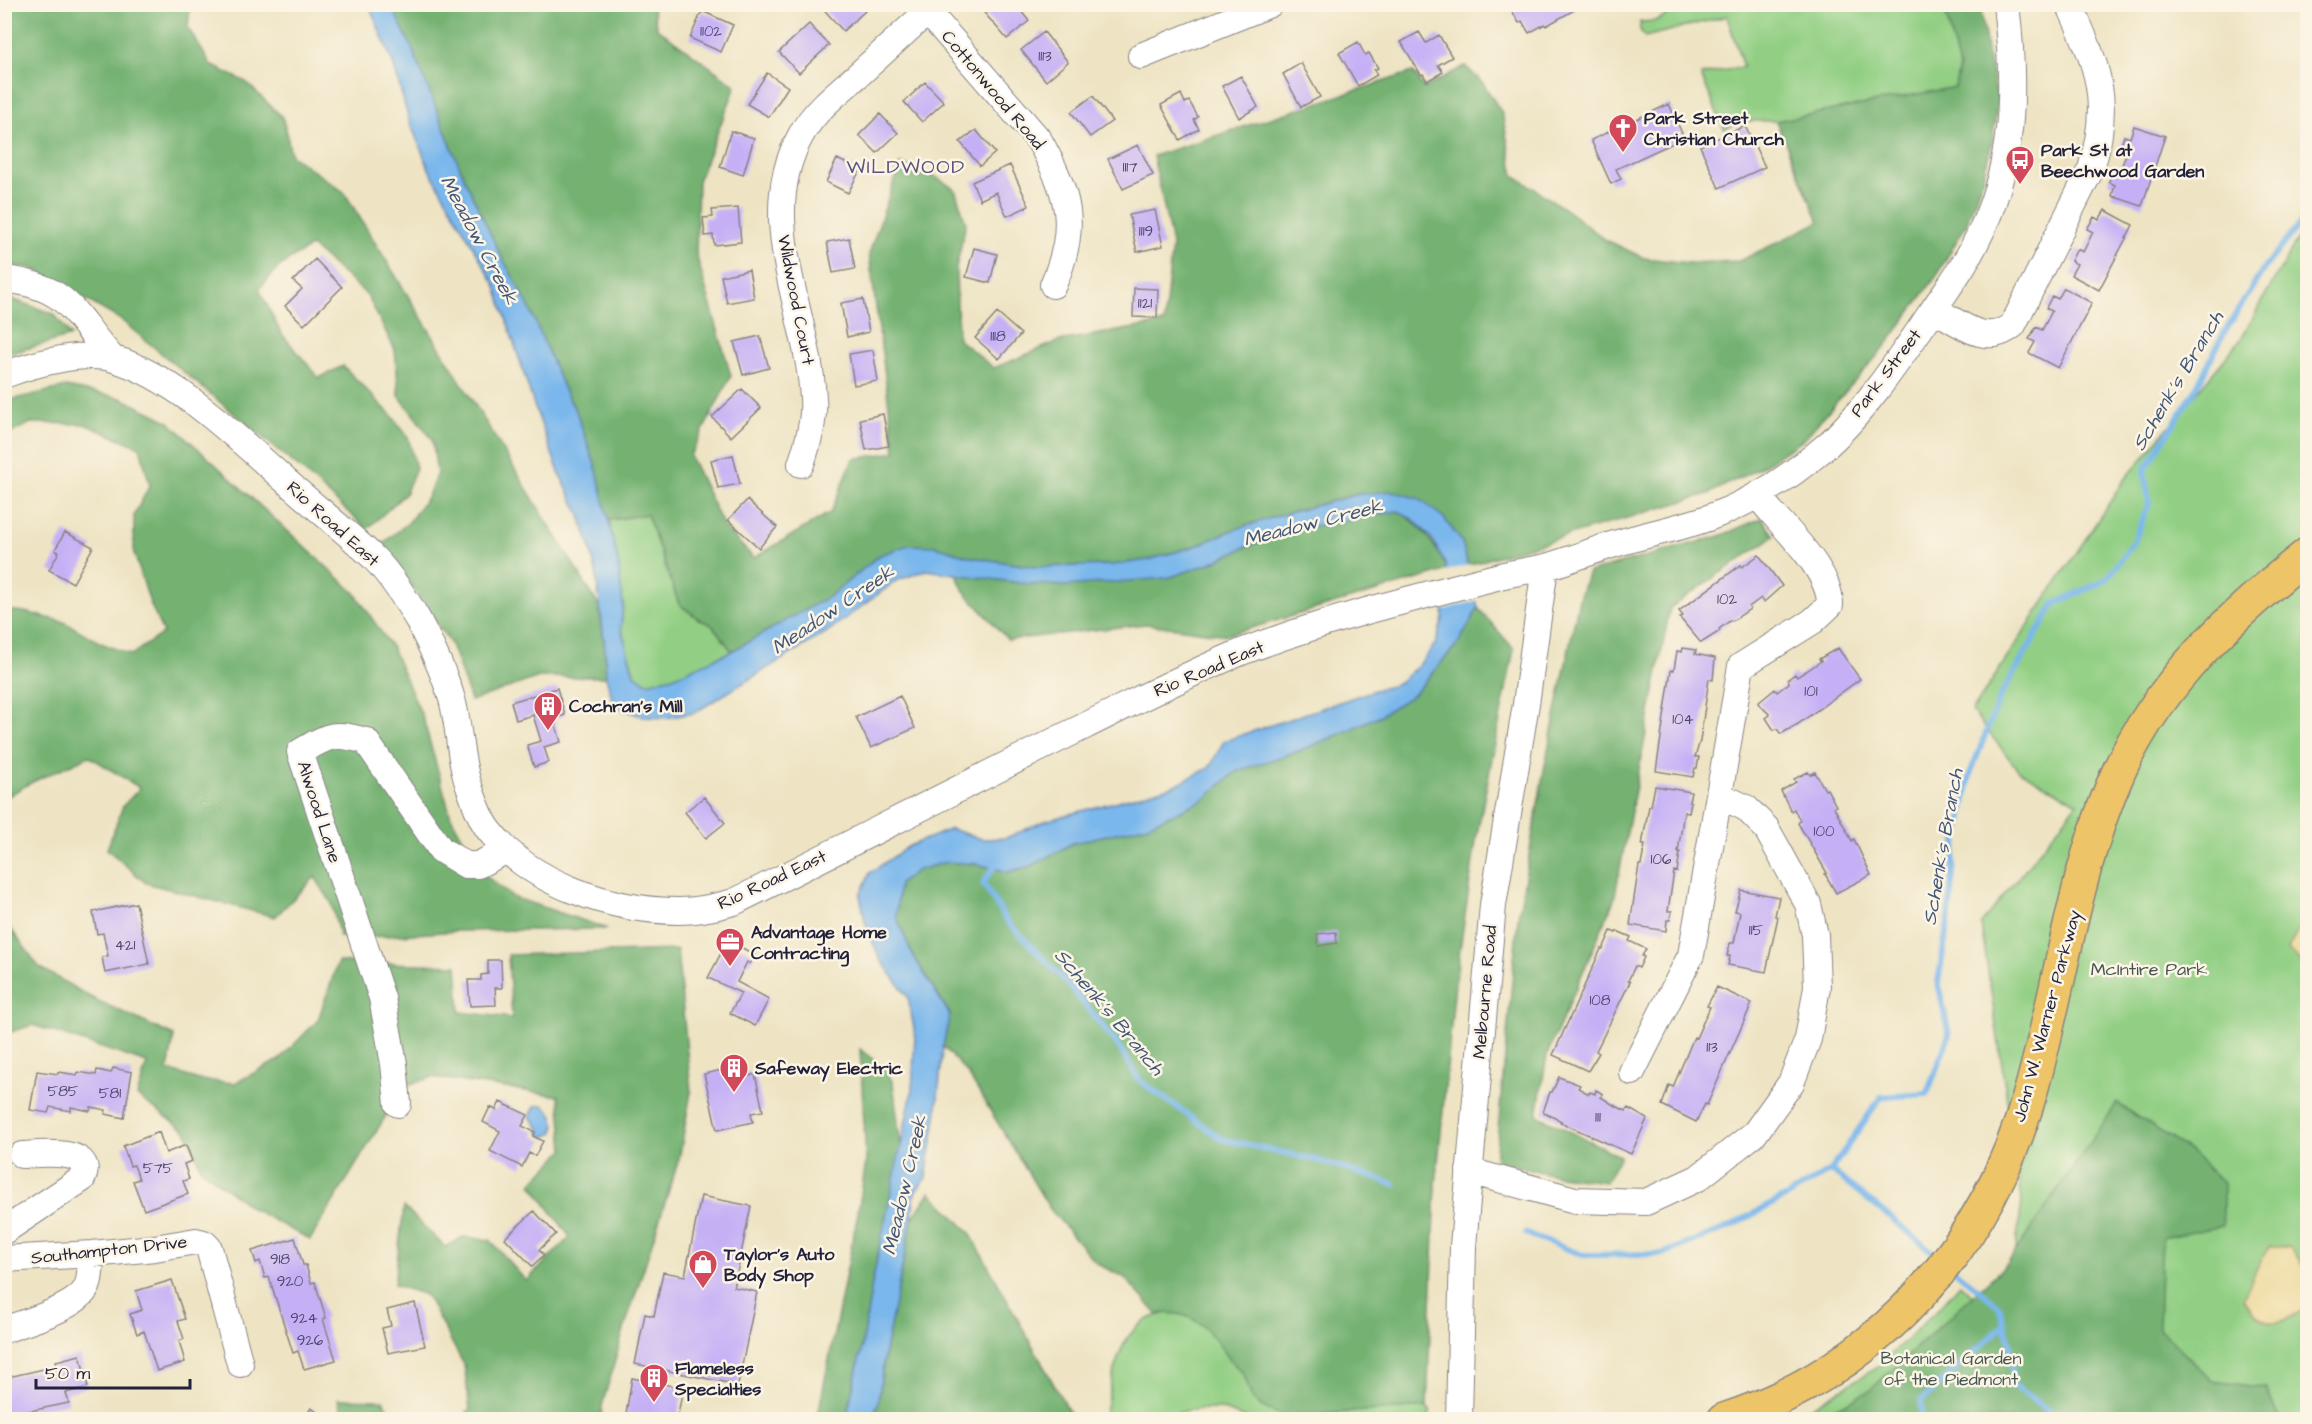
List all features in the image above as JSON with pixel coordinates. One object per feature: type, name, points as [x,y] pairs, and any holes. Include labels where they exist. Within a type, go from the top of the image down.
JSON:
[{"type":"main road","name":"John W. Warner Parkway","points":[[1724,1419],[1797,1389],[1872,1341],[1901,1316],[1930,1283],[1967,1234],[1996,1183],[2030,1095],[2084,873],[2119,771],[2143,727],[2171,685],[2232,618],[2307,554]]},
{"type":"street","name":"Park Street","points":[[1545,567],[1619,542],[1712,517],[1758,496],[1825,447],[1854,417],[1934,309],[1975,244],[1992,206],[2005,159],[2012,110],[2013,69],[2006,4]]},
{"type":"street","points":[[1934,309],[1983,335],[1995,336],[2004,333],[2013,325],[2091,169],[2098,148],[2102,120],[2101,94],[2092,54],[2069,4]]},
{"type":"street","points":[[1141,56],[1266,5]]},
{"type":"street","name":"Cottonwood Road","points":[[924,8],[1039,140],[1052,164],[1069,213],[1068,243],[1053,285]]},
{"type":"street","name":"Wildwood Court","points":[[801,464],[812,423],[813,398],[804,339],[782,232],[782,190],[790,159],[801,134],[817,112],[924,8]]},
{"type":"street","points":[[4,279],[44,288],[66,301],[80,315],[96,340],[112,358]]},
{"type":"street","name":"Rio Road East","points":[[4,375],[39,365],[87,356],[112,358],[143,370],[179,392],[239,439],[375,559],[399,590],[437,659],[452,700],[468,785],[483,820],[507,850],[529,867],[560,885],[592,897],[658,910],[680,912],[734,902],[1187,676],[1244,651],[1383,607],[1545,567]]},
{"type":"street","points":[[1632,1072],[1691,955],[1742,666],[1813,621],[1830,605],[1830,593],[1820,570],[1758,496]]},
{"type":"street","name":"Melbourne Road","points":[[1459,1419],[1463,1246],[1493,905],[1526,704],[1545,567]]},
{"type":"street","name":"Alwood Lane","points":[[398,1104],[394,1064],[382,998],[303,769],[300,753],[332,735],[366,741],[441,850],[466,865],[478,865],[507,850]]},
{"type":"street","points":[[1469,1171],[1575,1200],[1646,1202],[1698,1178],[1755,1133],[1791,1083],[1808,1040],[1817,987],[1815,935],[1808,904],[1766,828],[1746,808],[1719,795]]},
{"type":"street","points":[[4,1231],[82,1179],[85,1173],[83,1163],[77,1157],[46,1154],[22,1155]]},
{"type":"street","name":"Southampton Drive","points":[[4,1259],[92,1254],[196,1241],[209,1248],[240,1364]]},
{"type":"street","points":[[7,1329],[71,1303],[81,1296],[88,1286],[92,1254]]},
{"type":"green space","points":[[4,5],[190,5],[188,28],[211,65],[246,82],[283,118],[291,155],[344,192],[599,606],[606,677],[539,677],[471,701],[451,644],[381,545],[409,522],[428,496],[437,473],[432,439],[399,396],[395,350],[367,295],[311,246],[280,266],[259,289],[281,333],[319,378],[343,366],[392,416],[408,437],[416,468],[405,494],[367,529],[303,471],[121,320],[32,268],[5,265]]},
{"type":"green space","points":[[391,5],[652,5],[657,28],[736,86],[698,181],[696,254],[731,376],[690,456],[724,527],[754,558],[831,512],[853,459],[895,452],[869,254],[900,164],[932,175],[955,189],[966,223],[956,268],[958,339],[994,368],[1059,341],[1164,323],[1172,244],[1153,156],[1413,72],[1424,88],[1465,66],[1482,82],[1502,113],[1514,175],[1606,240],[1644,258],[1689,263],[1739,261],[1819,222],[1776,121],[1955,87],[1959,67],[1944,5],[1980,5],[1989,62],[1998,99],[1992,143],[1981,184],[1966,225],[1935,278],[1885,347],[1803,440],[1759,468],[1708,494],[1468,565],[1462,542],[1443,517],[1359,494],[1277,516],[1230,531],[1196,546],[1148,560],[1113,565],[1035,567],[971,557],[935,546],[880,555],[830,596],[732,651],[712,625],[699,619],[679,604],[647,514],[607,520],[597,471],[576,411],[565,392],[528,305],[499,252],[465,180],[411,46]]},
{"type":"green space","points":[[1689,5],[1944,5],[1959,67],[1955,88],[1776,121],[1743,121],[1724,129],[1701,75],[1743,67],[1727,16],[1645,37],[1640,30],[1640,22],[1655,21]]},
{"type":"green space","name":"McIntire Park","points":[[2307,204],[2307,1419],[1791,1420],[1879,1366],[1936,1311],[1960,1284],[1995,1317],[2004,1340],[2022,1201],[1981,924],[2078,803],[2019,771],[1972,711],[2123,482],[2241,339],[2301,233]]},
{"type":"green space","points":[[5,297],[54,314],[71,336],[5,355]]},
{"type":"green space","points":[[66,387],[121,398],[168,421],[355,593],[392,648],[423,718],[451,817],[482,873],[513,897],[608,929],[459,931],[340,937],[331,902],[315,877],[275,917],[146,883],[107,849],[123,806],[140,788],[89,756],[28,784],[5,798],[5,610],[25,612],[64,622],[101,643],[131,655],[163,633],[150,603],[134,553],[134,515],[150,485],[140,447],[84,424],[31,423],[5,436],[5,401]]},
{"type":"green space","points":[[1398,511],[1414,522],[1426,535],[1446,566],[1446,571],[1227,635],[1146,624],[1008,640],[964,591],[956,574],[1020,583],[1168,578],[1291,530]]},
{"type":"green space","points":[[647,514],[679,604],[699,619],[712,625],[732,651],[673,678],[647,683],[634,674],[621,628],[623,604],[607,521]]},
{"type":"green space","points":[[1762,518],[1774,536],[1670,608],[1614,900],[1547,1055],[1537,1115],[1620,1156],[1606,1182],[1559,1176],[1495,1161],[1518,918],[1544,770],[1580,595],[1589,572],[1720,536]]},
{"type":"green space","points":[[1478,608],[1514,649],[1477,834],[1455,983],[1436,1184],[1427,1407],[1286,1416],[1264,1408],[1253,1399],[1243,1373],[1201,1324],[1182,1315],[1157,1314],[1124,1277],[1097,1264],[1050,1209],[968,1074],[943,1046],[950,1014],[912,954],[896,916],[899,884],[918,870],[946,862],[977,864],[1008,872],[1031,866],[1073,843],[1148,825],[1203,800],[1237,771],[1299,751],[1340,734],[1379,716],[1413,695],[1459,642]]},
{"type":"green space","points":[[5,921],[39,967],[90,997],[174,1036],[168,1070],[199,1080],[235,1083],[279,1060],[318,1020],[338,962],[457,965],[460,1012],[512,1018],[508,955],[677,950],[691,1092],[679,1159],[622,1336],[602,1406],[601,1419],[461,1419],[470,1409],[464,1365],[426,1295],[394,1285],[404,1207],[445,1247],[463,1237],[490,1240],[526,1281],[570,1237],[531,1184],[564,1150],[559,1096],[433,1077],[404,1086],[310,1240],[253,1209],[201,1169],[186,1131],[137,1096],[147,1063],[33,1025],[5,1034]]},
{"type":"green space","points":[[860,1049],[886,1070],[893,1083],[901,1147],[846,1419],[817,1420],[866,1162]]},
{"type":"green space","name":"Botanical Garden of the Piedmont","points":[[2117,1103],[2190,1151],[2223,1183],[2223,1226],[2162,1238],[2159,1328],[2212,1381],[2266,1388],[2279,1419],[1812,1420],[1869,1391],[2007,1264]]},
{"type":"green space","points":[[930,1192],[970,1233],[1073,1419],[872,1420],[878,1403],[884,1356],[912,1219]]},
{"type":"green space","points":[[1173,1312],[1194,1318],[1207,1328],[1232,1362],[1244,1374],[1252,1398],[1269,1410],[1286,1416],[1427,1407],[1431,1412],[1426,1420],[1251,1420],[1220,1409],[1201,1409],[1158,1419],[1103,1420],[1115,1367],[1128,1337],[1139,1325],[1154,1317]]},
{"type":"green space","points":[[338,1399],[383,1400],[394,1419],[343,1419]]},
{"type":"sand","points":[[2307,915],[2307,969],[2288,949]]},
{"type":"sand","points":[[2269,1247],[2289,1247],[2307,1271],[2307,1308],[2279,1322],[2272,1322],[2259,1316],[2243,1299]]},
{"type":"water","name":"Meadow Creek","points":[[369,5],[391,5],[411,46],[465,180],[499,252],[528,305],[565,392],[576,411],[597,471],[618,561],[623,604],[621,628],[634,674],[647,683],[673,677],[732,651],[830,596],[880,555],[908,545],[936,546],[971,557],[1035,567],[1113,565],[1148,560],[1196,546],[1230,531],[1277,516],[1359,494],[1392,491],[1419,499],[1443,517],[1462,542],[1478,608],[1459,642],[1413,695],[1379,716],[1299,751],[1237,771],[1203,800],[1148,825],[1073,843],[1031,866],[1008,872],[977,864],[946,862],[918,870],[899,884],[896,916],[912,954],[950,1015],[943,1046],[936,1118],[926,1178],[915,1192],[912,1219],[884,1356],[878,1403],[872,1419],[846,1419],[912,1092],[915,1034],[908,997],[880,959],[866,926],[860,895],[870,873],[909,846],[951,829],[982,839],[1006,838],[1045,821],[1173,786],[1209,768],[1224,741],[1396,685],[1420,664],[1436,643],[1443,618],[1446,566],[1432,539],[1414,520],[1398,511],[1291,530],[1168,578],[1065,586],[1020,583],[926,570],[896,581],[827,632],[694,713],[666,718],[644,717],[622,709],[612,698],[606,677],[596,572],[579,513],[560,475],[534,405],[496,287],[429,169],[409,120],[393,63]]},
{"type":"water","points":[[543,1105],[552,1113],[555,1124],[554,1132],[546,1137],[541,1135],[537,1125],[530,1117],[535,1106]]},
{"type":"pier","points":[[1471,564],[1479,600],[1440,611],[1443,572]]},
{"type":"building","points":[[819,4],[858,4],[865,11],[843,31]]},
{"type":"building","points":[[987,4],[1015,4],[1029,21],[1007,39],[981,9]]},
{"type":"building","points":[[1508,4],[1573,4],[1576,9],[1529,33],[1522,21],[1519,23]]},
{"type":"building","points":[[702,11],[733,25],[721,52],[690,38]]},
{"type":"building","points":[[809,24],[829,45],[799,73],[779,52]]},
{"type":"building","points":[[1044,32],[1068,62],[1046,81],[1021,50]]},
{"type":"building","points":[[1419,32],[1426,43],[1439,35],[1452,57],[1438,65],[1443,72],[1427,81],[1401,42]]},
{"type":"building","points":[[1358,42],[1365,55],[1369,53],[1378,68],[1374,70],[1377,75],[1358,86],[1339,53]]},
{"type":"building","points":[[1301,63],[1320,97],[1301,107],[1283,74]]},
{"type":"building","points":[[767,73],[788,87],[769,117],[747,104]]},
{"type":"building","points":[[1241,76],[1258,107],[1239,118],[1222,86]]},
{"type":"building","points":[[925,82],[944,102],[922,122],[904,102]]},
{"type":"building","points":[[1181,94],[1185,103],[1189,101],[1198,117],[1194,120],[1199,129],[1180,140],[1161,105]]},
{"type":"building","points":[[1093,96],[1112,121],[1090,137],[1071,112]]},
{"type":"building","name":"Park Street Christian Church","points":[[1669,104],[1684,138],[1616,169],[1621,179],[1611,184],[1591,140]]},
{"type":"building","points":[[880,114],[898,133],[877,153],[859,135]]},
{"type":"building","points":[[1745,126],[1765,167],[1719,188],[1700,146]]},
{"type":"building","points":[[2134,126],[2165,136],[2142,206],[2112,196],[2115,185],[2109,182],[2113,169],[2120,171],[2127,151],[2120,149],[2124,136],[2130,138]]},
{"type":"building","points":[[976,130],[995,153],[980,166],[960,142]]},
{"type":"building","points":[[731,131],[754,138],[743,175],[720,167]]},
{"type":"building","points":[[1138,145],[1153,175],[1123,189],[1108,159]]},
{"type":"building","points":[[837,159],[860,170],[848,193],[826,182]]},
{"type":"building","points":[[1010,165],[1029,206],[1007,216],[996,192],[980,200],[972,182]]},
{"type":"building","points":[[738,208],[741,242],[714,245],[713,235],[705,236],[703,218],[713,217],[712,210]]},
{"type":"building","points":[[1155,210],[1163,246],[1137,252],[1129,215]]},
{"type":"building","points":[[2105,210],[2133,225],[2099,290],[2071,275],[2077,264],[2071,261],[2077,249],[2083,252],[2093,232],[2087,229],[2094,217],[2099,220]]},
{"type":"building","points":[[849,238],[855,269],[833,273],[827,242]]},
{"type":"building","points":[[974,248],[997,254],[990,283],[966,277]]},
{"type":"building","points":[[315,259],[342,287],[304,325],[285,306],[302,289],[293,281]]},
{"type":"building","points":[[749,270],[754,298],[727,303],[721,276]]},
{"type":"building","points":[[1134,288],[1158,289],[1157,318],[1133,317]]},
{"type":"building","points":[[2064,288],[2092,303],[2058,368],[2029,353],[2035,342],[2029,339],[2036,327],[2042,330],[2052,311],[2046,308],[2052,296],[2058,299]]},
{"type":"building","points":[[863,299],[869,332],[847,337],[841,303]]},
{"type":"building","points":[[997,313],[1021,334],[999,359],[975,338]]},
{"type":"building","points":[[760,336],[769,368],[743,375],[734,342]]},
{"type":"building","points":[[873,350],[878,381],[854,385],[849,354]]},
{"type":"building","points":[[742,389],[761,408],[731,437],[712,417]]},
{"type":"building","points":[[883,414],[889,446],[866,450],[860,419]]},
{"type":"building","points":[[733,455],[740,484],[718,488],[711,460]]},
{"type":"building","points":[[747,500],[777,527],[759,548],[728,520]]},
{"type":"building","points":[[65,532],[93,547],[73,583],[49,570],[59,552],[55,550]]},
{"type":"building","points":[[1759,555],[1782,586],[1764,602],[1761,598],[1749,607],[1750,609],[1701,643],[1680,618],[1683,616],[1679,611],[1741,565],[1742,567]]},
{"type":"building","points":[[1683,648],[1696,650],[1695,654],[1715,658],[1713,680],[1709,679],[1700,741],[1695,757],[1699,757],[1697,768],[1695,768],[1693,777],[1656,771],[1671,670],[1674,670],[1677,651],[1682,652]]},
{"type":"building","points":[[1838,648],[1860,679],[1798,724],[1781,734],[1777,729],[1774,730],[1766,718],[1770,715],[1758,703],[1775,689],[1777,692],[1789,683],[1788,679],[1795,674],[1797,677],[1821,661],[1819,659]]},
{"type":"building","name":"Cochran's Mill","points":[[557,688],[565,715],[554,719],[561,742],[544,747],[549,762],[534,767],[527,745],[541,741],[533,715],[516,720],[511,702]]},
{"type":"building","points":[[900,696],[915,728],[871,748],[856,717]]},
{"type":"building","points":[[1808,772],[1810,775],[1815,772],[1825,790],[1827,789],[1836,806],[1834,807],[1852,841],[1854,839],[1871,875],[1836,893],[1798,823],[1800,821],[1794,809],[1791,811],[1781,791],[1796,782],[1794,779]]},
{"type":"building","points":[[1655,786],[1691,792],[1689,813],[1684,812],[1677,872],[1674,871],[1668,911],[1672,911],[1670,920],[1667,920],[1666,931],[1630,925],[1639,865],[1641,865],[1645,845],[1642,845],[1649,806],[1651,806]]},
{"type":"building","points":[[704,797],[725,823],[706,838],[685,812]]},
{"type":"building","points":[[1741,890],[1779,897],[1775,916],[1778,917],[1766,972],[1728,965],[1730,956],[1727,956],[1730,943],[1734,943],[1740,912],[1735,911]]},
{"type":"building","points":[[136,903],[149,964],[105,973],[102,957],[108,956],[103,933],[97,934],[93,912]]},
{"type":"building","points":[[1611,931],[1631,937],[1629,941],[1646,949],[1639,968],[1635,966],[1628,981],[1630,982],[1596,1051],[1599,1053],[1588,1071],[1553,1055]]},
{"type":"building","points":[[1336,932],[1337,943],[1318,946],[1317,934]]},
{"type":"building","points":[[728,940],[755,955],[750,964],[747,962],[737,982],[769,999],[755,1026],[730,1013],[741,993],[708,978]]},
{"type":"building","points":[[488,960],[501,960],[502,988],[495,988],[496,1005],[470,1006],[468,980],[481,980],[481,975],[488,974]]},
{"type":"building","points":[[1717,987],[1752,1003],[1707,1105],[1705,1104],[1696,1122],[1662,1105],[1669,1085],[1673,1087],[1694,1037],[1696,1038],[1710,1007],[1707,1006]]},
{"type":"building","name":"Safeway Electric","points":[[740,1066],[742,1074],[749,1072],[750,1076],[755,1074],[763,1111],[751,1113],[753,1122],[717,1130],[704,1074]]},
{"type":"building","points":[[113,1068],[132,1072],[124,1118],[105,1114],[106,1110],[91,1107],[90,1111],[71,1107],[71,1111],[50,1107],[48,1113],[30,1110],[37,1071],[96,1075],[97,1070],[111,1073]]},
{"type":"building","points":[[1559,1077],[1580,1085],[1578,1088],[1589,1094],[1590,1092],[1595,1094],[1596,1090],[1603,1094],[1601,1097],[1612,1104],[1626,1111],[1628,1108],[1647,1119],[1631,1154],[1543,1112],[1550,1092]]},
{"type":"building","points":[[500,1102],[528,1115],[522,1126],[535,1132],[533,1136],[543,1141],[535,1156],[529,1153],[522,1167],[490,1151],[500,1131],[483,1122],[490,1107],[496,1110]]},
{"type":"building","points":[[159,1132],[166,1153],[186,1145],[192,1161],[184,1164],[189,1179],[183,1181],[188,1194],[144,1210],[133,1181],[139,1179],[134,1165],[130,1166],[123,1146]]},
{"type":"building","name":"Taylor’s Auto Body Shop","points":[[701,1196],[751,1206],[734,1287],[757,1292],[738,1385],[635,1364],[645,1314],[654,1316],[663,1272],[685,1276]]},
{"type":"building","points":[[534,1211],[556,1234],[539,1250],[544,1255],[532,1266],[505,1238]]},
{"type":"building","points":[[295,1238],[311,1283],[315,1282],[326,1318],[323,1319],[336,1360],[304,1369],[298,1351],[293,1353],[269,1277],[265,1278],[260,1261],[256,1263],[252,1251]]},
{"type":"building","points":[[172,1280],[185,1319],[178,1321],[184,1339],[179,1341],[185,1362],[157,1371],[144,1331],[137,1334],[130,1314],[142,1310],[136,1291]]},
{"type":"building","points":[[415,1303],[425,1346],[388,1353],[382,1328],[391,1326],[387,1310]]},
{"type":"building","points":[[80,1355],[88,1387],[66,1393],[69,1403],[10,1415],[11,1419],[4,1420],[4,1378],[57,1366],[56,1361]]},
{"type":"building","name":"Flameless Specialties","points":[[632,1378],[683,1388],[677,1420],[625,1420]]},
{"type":"building","points":[[311,1408],[329,1420],[303,1420]]},
{"type":"waterway","name":"Schenk's Branch","points":[[1525,1233],[1583,1255],[1662,1254],[1729,1227],[1831,1170],[1881,1097],[1927,1094],[1949,1035],[1938,982],[1948,922],[1955,851],[1970,774],[2000,697],[2054,604],[2106,580],[2134,542],[2149,503],[2144,471],[2194,392],[2225,331],[2265,267],[2308,213]]},
{"type":"waterway","name":"Schenk's Branch","points":[[997,863],[983,883],[1006,920],[1068,984],[1117,1044],[1140,1081],[1222,1139],[1321,1161],[1394,1184]]},
{"type":"waterway","points":[[1831,1170],[1939,1257]]},
{"type":"waterway","points":[[1953,1269],[1999,1306],[2010,1343],[2013,1385],[2052,1413],[2054,1420]]},
{"type":"waterway","points":[[1922,1420],[1921,1401],[2005,1324]]},
{"type":"place","name":"Park Street Christian Church","points":[[1623,154]]},
{"type":"place","name":"Park St at Beechwood Garden","points":[[2020,186]]},
{"type":"place","name":"Cochran's Mill","points":[[548,732]]},
{"type":"place","name":"Advantage Home Contracting","points":[[730,968]]},
{"type":"place","name":"Safeway Electric","points":[[734,1094]]},
{"type":"place","name":"Taylor’s Auto Body Shop","points":[[703,1290]]},
{"type":"place","name":"Flameless Specialties","points":[[654,1404]]},
{"type":"district","name":"WILDWOOD","points":[[906,167]]}]
